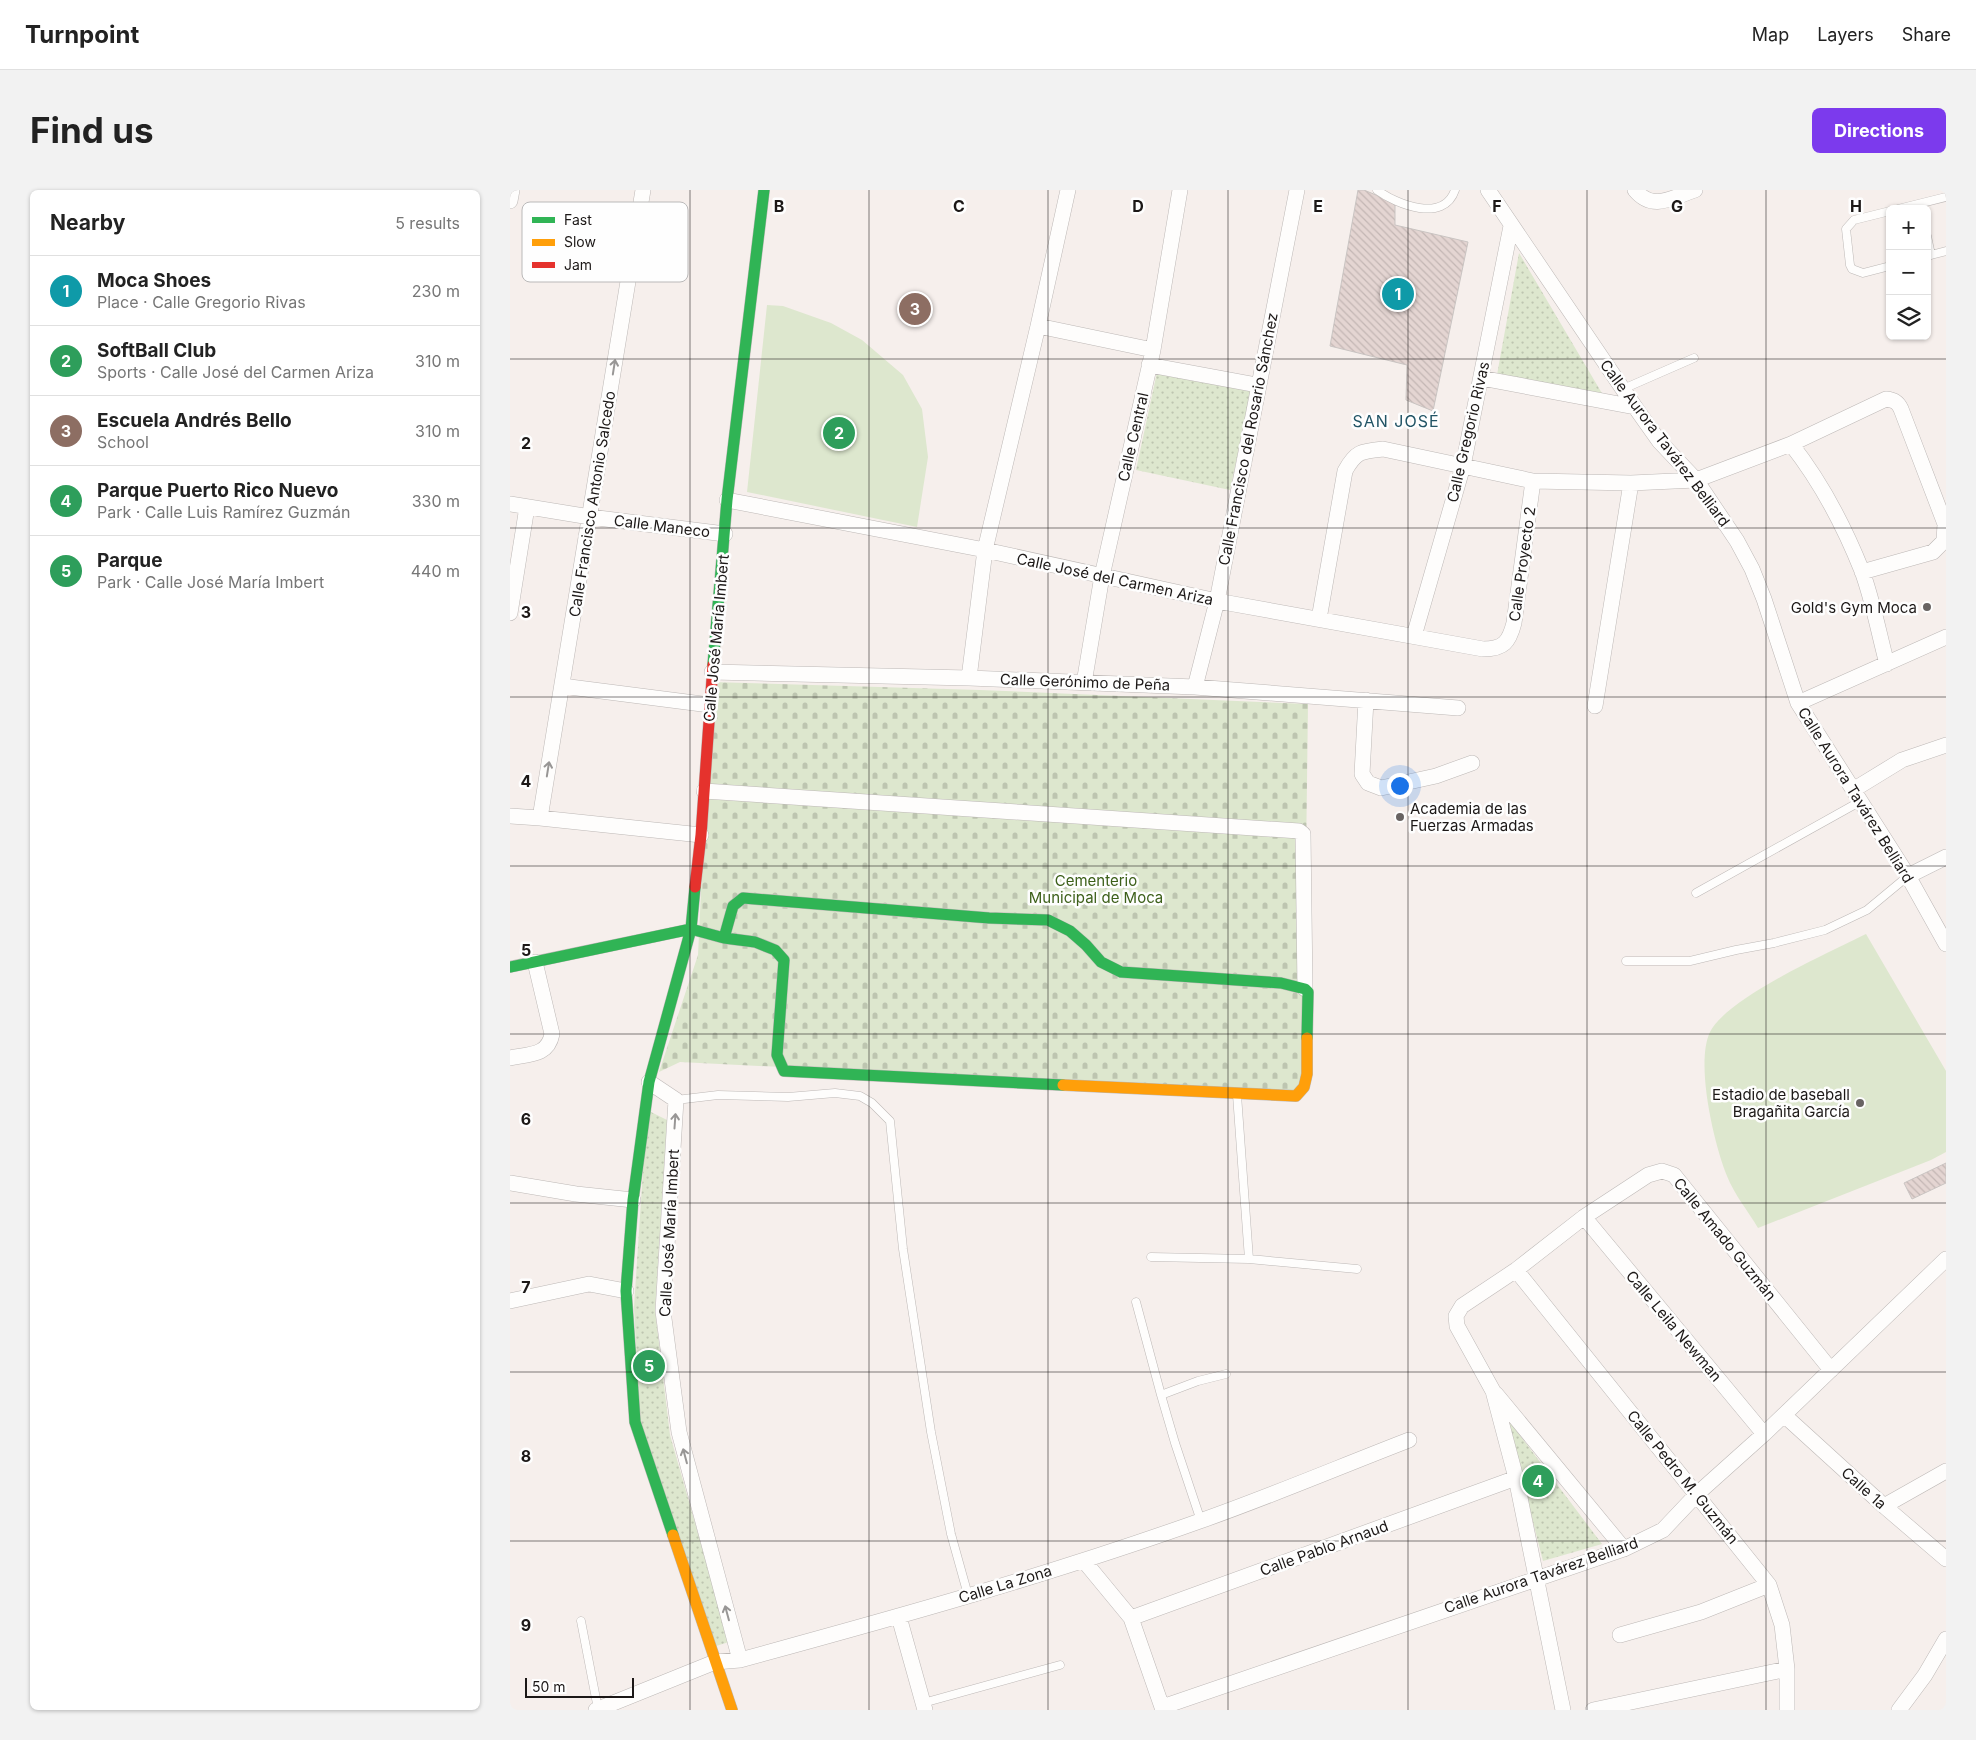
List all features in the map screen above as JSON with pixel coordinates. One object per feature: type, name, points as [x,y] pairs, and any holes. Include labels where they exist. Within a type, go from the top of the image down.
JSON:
[{"type":"street","points":[[510,201],[512,190]]},
{"type":"street","name":"Calle José María Imbert","points":[[732,1710],[635,1422],[626,1291],[633,1200],[649,1082],[691,929],[701,835],[712,672],[727,500],[764,190]]},
{"type":"street","points":[[969,678],[985,550],[1068,190]]},
{"type":"street","name":"Calle Central","points":[[1084,683],[1102,576],[1153,350],[1180,190]]},
{"type":"street","name":"Calle Francisco del Rosario Sánchez","points":[[1195,687],[1217,601],[1296,190]]},
{"type":"street","name":"Calle Aurora Tavárez Belliard","points":[[1488,190],[1659,441],[1696,480],[1737,541],[1752,569],[1764,599],[1798,703],[1908,876],[1946,944]]},
{"type":"street","points":[[1635,190],[1642,199],[1655,203],[1695,190]]},
{"type":"street","name":"Calle Gregorio Rivas","points":[[1414,636],[1463,466],[1511,226]]},
{"type":"street","name":"Calle Francisco Antonio Salcedo","points":[[540,818],[628,282]]},
{"type":"street","points":[[1038,326],[1153,350]]},
{"type":"street","points":[[1149,365],[1258,385]]},
{"type":"street","points":[[1481,378],[1635,407]]},
{"type":"street","points":[[1319,619],[1345,470],[1353,456],[1368,450],[1383,449],[1533,481],[1632,483],[1696,480],[1791,444],[1886,398],[1898,403],[1945,524],[1944,541],[1933,552],[1862,572]]},
{"type":"street","points":[[1791,444],[1809,466],[1834,512],[1862,572],[1887,664]]},
{"type":"street","name":"Calle Proyecto 2","points":[[1504,645],[1511,635],[1514,623],[1533,481]]},
{"type":"street","points":[[1594,706],[1632,483]]},
{"type":"street","name":"Calle José del Carmen Ariza","points":[[727,500],[985,550],[1217,601],[1483,649],[1494,649],[1504,645]]},
{"type":"street","name":"Calle Maneco","points":[[510,504],[590,517],[725,534]]},
{"type":"street","points":[[510,613],[527,507]]},
{"type":"street","points":[[1798,703],[1945,638]]},
{"type":"street","name":"Calle Gerónimo de Peña","points":[[712,672],[969,678],[1195,687],[1458,708]]},
{"type":"street","points":[[562,686],[710,705]]},
{"type":"street","points":[[1366,700],[1362,774],[1368,783],[1381,788],[1436,776],[1472,763]]},
{"type":"street","points":[[1857,796],[1902,760],[1946,745]]},
{"type":"street","points":[[510,968],[691,929],[724,938],[755,942],[775,950],[784,960],[777,1055],[784,1071],[1296,1096],[1304,1087],[1307,1074],[1308,992],[1306,989],[1303,834],[1299,831],[704,791]]},
{"type":"street","points":[[510,816],[701,835]]},
{"type":"street","points":[[1908,876],[1946,857]]},
{"type":"street","points":[[724,938],[733,906],[743,898],[989,918],[1048,920],[1070,931],[1101,962],[1120,972],[1281,983],[1306,989]]},
{"type":"street","points":[[510,1058],[543,1051],[550,1044],[552,1034],[535,962]]},
{"type":"street","points":[[649,1082],[676,1100]]},
{"type":"street","name":"Calle José María Imbert","points":[[676,1100],[663,1311],[679,1432],[740,1660]]},
{"type":"street","name":"Calle Amado Guzmán","points":[[1493,1391],[1457,1326],[1456,1316],[1462,1306],[1516,1270],[1584,1217],[1648,1175],[1662,1171],[1674,1175],[1831,1370]]},
{"type":"street","points":[[510,1183],[576,1194],[633,1200]]},
{"type":"street","name":"Calle Leila Newman","points":[[1584,1217],[1764,1434]]},
{"type":"street","name":"Calle Aurora Tavárez Belliard","points":[[1163,1708],[1624,1549],[1664,1530],[1697,1494],[1764,1434],[1946,1259]]},
{"type":"street","name":"Calle Pedro M. Guzmán","points":[[1516,1270],[1769,1585],[1782,1625],[1787,1669],[1787,1710]]},
{"type":"street","points":[[510,1300],[589,1284],[626,1291]]},
{"type":"street","points":[[1493,1391],[1516,1478],[1538,1578],[1563,1710]]},
{"type":"street","points":[[1493,1391],[1624,1549]]},
{"type":"street","name":"Calle 1a","points":[[1784,1415],[1884,1506],[1946,1559]]},
{"type":"street","name":"Calle La Zona","points":[[598,1710],[715,1662],[740,1660],[900,1617],[1084,1561],[1201,1521],[1409,1440]]},
{"type":"street","points":[[1884,1506],[1946,1471]]},
{"type":"street","name":"Calle Pablo Arnaud","points":[[1131,1618],[1516,1478]]},
{"type":"street","points":[[1084,1561],[1131,1618],[1163,1708]]},
{"type":"street","points":[[1620,1636],[1702,1612],[1769,1585]]},
{"type":"street","points":[[900,1617],[924,1707]]},
{"type":"street","points":[[1900,1710],[1946,1639]]},
{"type":"street","points":[[1593,1710],[1787,1669]]},
{"type":"lane","points":[[1377,190],[1387,198],[1408,205],[1435,209],[1450,202],[1455,190]]},
{"type":"lane","points":[[1925,205],[1946,198]]},
{"type":"lane","points":[[1886,212],[1854,220],[1846,229],[1852,269],[1863,272],[1886,267]]},
{"type":"lane","points":[[1931,255],[1946,251]]},
{"type":"lane","points":[[1623,389],[1694,358]]},
{"type":"lane","points":[[1696,893],[1857,796]]},
{"type":"lane","points":[[1626,961],[1690,960],[1774,943],[1825,930],[1866,910],[1908,876]]},
{"type":"lane","points":[[676,1100],[718,1095],[788,1097],[835,1093],[860,1096],[872,1103],[890,1121],[903,1249],[931,1432],[951,1534],[968,1595]]},
{"type":"lane","points":[[1237,1093],[1249,1259]]},
{"type":"lane","points":[[1151,1257],[1249,1259],[1357,1269]]},
{"type":"lane","points":[[1136,1302],[1175,1443],[1201,1521]]},
{"type":"lane","points":[[1162,1394],[1198,1381],[1226,1374]]},
{"type":"lane","points":[[581,1621],[598,1710]]},
{"type":"lane","points":[[924,1707],[1060,1665]]},
{"type":"green space","points":[[1519,253],[1603,395],[1497,375]]},
{"type":"green space","points":[[767,305],[783,306],[831,323],[862,340],[903,375],[922,409],[928,457],[917,527],[747,492]]},
{"type":"green space","points":[[1157,372],[1252,388],[1230,490],[1136,470]]},
{"type":"green space","name":"Cementerio Municipal de Moca","points":[[711,682],[980,690],[1308,704],[1303,1093],[680,1062],[659,1072],[698,955]]},
{"type":"green space","points":[[1866,934],[1946,1071],[1946,1152],[1931,1160],[1758,1228],[1730,1183],[1712,1125],[1705,1083],[1704,1063],[1710,1032],[1720,1018],[1758,990]]},
{"type":"green space","points":[[647,1110],[667,1120],[655,1310],[670,1435],[729,1642],[716,1646],[640,1422],[634,1307]]},
{"type":"green space","points":[[1506,1417],[1602,1544],[1543,1561]]},
{"type":"building","points":[[1358,190],[1364,190],[1395,203],[1395,225],[1468,242],[1433,411],[1406,400],[1407,365],[1330,346]]},
{"type":"building","points":[[1946,1163],[1946,1183],[1912,1199],[1904,1183]]},
{"type":"traffic: fast","points":[[713,665],[727,500],[764,190]]},
{"type":"traffic: fast","points":[[673,1535],[635,1422],[626,1291],[633,1200],[649,1082],[691,929],[695,887]]},
{"type":"traffic: fast","points":[[724,938],[733,906],[743,898],[989,918],[1048,920],[1070,931],[1101,962],[1121,972],[1281,983],[1305,989],[1308,992],[1307,1038]]},
{"type":"traffic: fast","points":[[510,967],[691,929],[724,938],[755,942],[775,950],[784,960],[777,1055],[784,1071],[1063,1085]]},
{"type":"traffic: slow","points":[[1063,1085],[1296,1096],[1304,1087],[1307,1074],[1307,1038]]},
{"type":"traffic: slow","points":[[673,1535],[732,1710]]},
{"type":"traffic: jam","points":[[695,887],[701,835],[713,665]]},
{"type":"place","name":"Moca Shoes","points":[[1398,294]]},
{"type":"place","name":"Escuela Andrés Bello","points":[[915,309]]},
{"type":"place","name":"SoftBall Club","points":[[839,433]]},
{"type":"place","name":"Gold's Gym Moca","points":[[1927,607]]},
{"type":"place","name":"Academia de las Fuerzas Armadas","points":[[1400,817]]},
{"type":"place","name":"Estadio de baseball Bragañita García","points":[[1860,1103]]},
{"type":"place","name":"Parque","points":[[649,1366]]},
{"type":"place","name":"Parque Puerto Rico Nuevo","points":[[1538,1481]]},
{"type":"district","name":"SAN JOSÉ","points":[[1396,421]]}]
